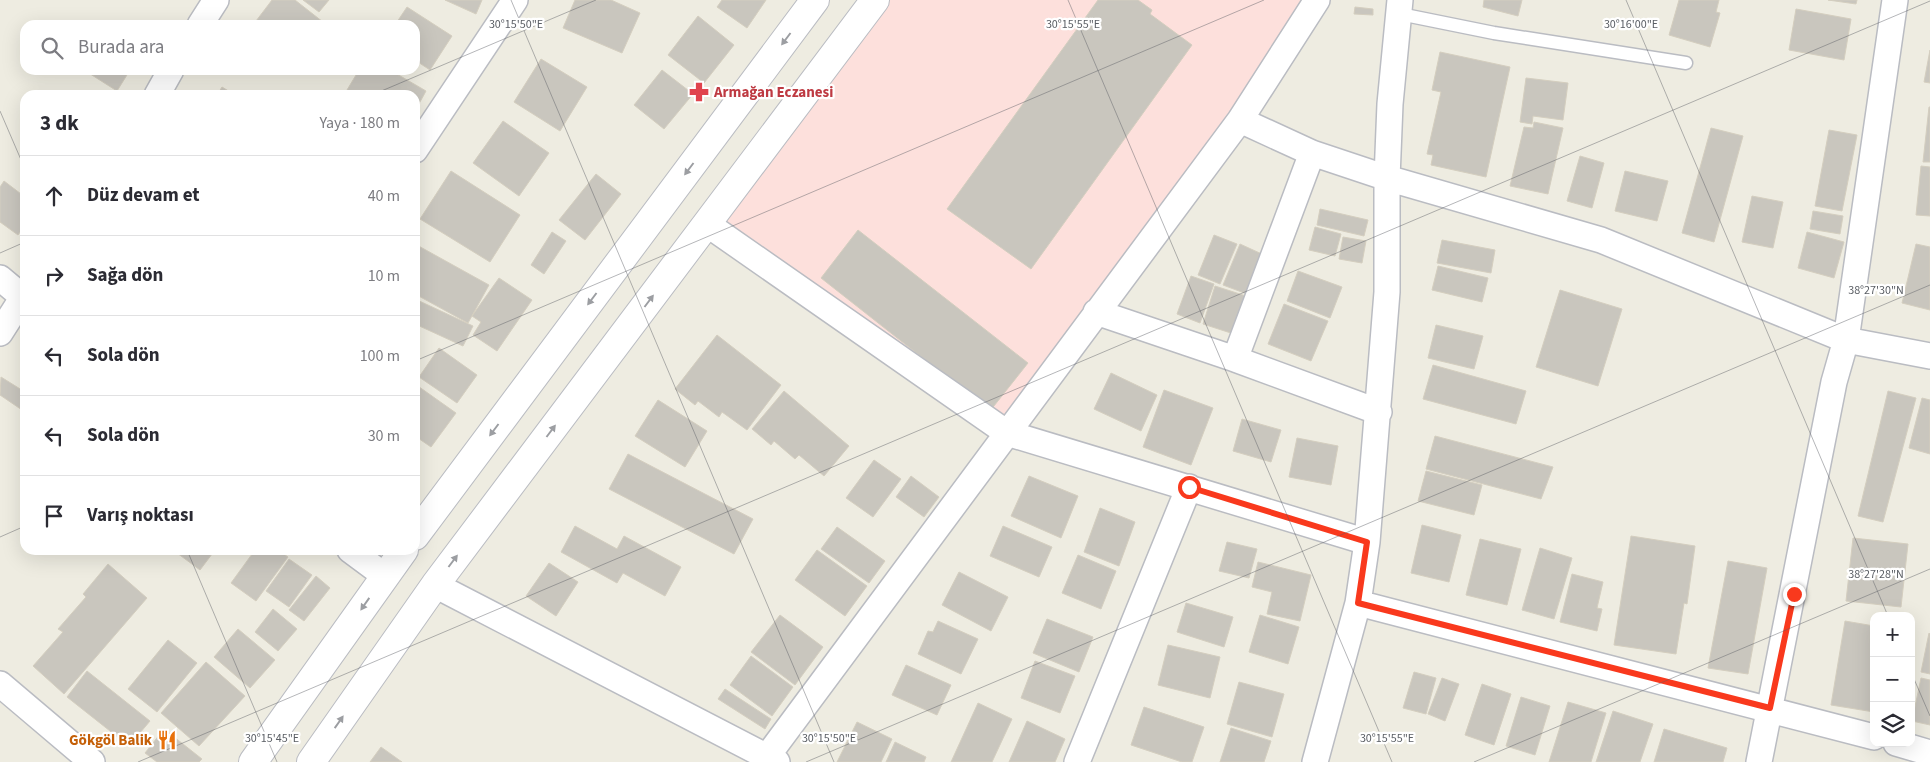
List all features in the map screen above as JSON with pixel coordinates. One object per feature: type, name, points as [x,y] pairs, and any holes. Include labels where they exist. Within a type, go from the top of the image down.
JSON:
[{"type":"street","points":[[203,20],[216,0]]},
{"type":"street","points":[[420,142],[515,0]]},
{"type":"street","points":[[420,529],[815,0]]},
{"type":"street","points":[[311,762],[436,585],[875,0]]},
{"type":"street","points":[[436,585],[769,760],[1096,312],[1240,120],[1317,0]]},
{"type":"street","points":[[1759,762],[1834,382],[1846,340],[1895,0]]},
{"type":"street","points":[[1315,762],[1358,603],[1367,542],[1388,292],[1387,178],[1390,104],[1400,7]]},
{"type":"street","points":[[159,90],[168,75]]},
{"type":"street","points":[[1240,120],[1312,153],[1387,178],[1601,240],[1846,340],[1930,356]]},
{"type":"street","points":[[1235,359],[1312,153]]},
{"type":"street","points":[[707,224],[1007,433],[1367,542]]},
{"type":"street","points":[[0,278],[20,295]]},
{"type":"street","points":[[0,333],[20,304]]},
{"type":"street","points":[[1096,312],[1235,359],[1379,412]]},
{"type":"street","points":[[1077,762],[1189,487]]},
{"type":"street","points":[[357,555],[385,576]]},
{"type":"street","points":[[253,762],[400,555]]},
{"type":"street","points":[[1358,603],[1770,708],[1870,736]]},
{"type":"street","points":[[0,684],[92,762]]},
{"type":"street","points":[[1910,747],[1930,753]]},
{"type":"lane","points":[[1400,7],[1494,33],[1686,63]]},
{"type":"shaded area","points":[[875,0],[1316,0],[1007,433],[707,224]]},
{"type":"building","points":[[272,0],[295,0],[320,20],[257,20]]},
{"type":"building","points":[[303,0],[329,0],[319,12]]},
{"type":"building","points":[[445,0],[482,0],[476,14]]},
{"type":"building","points":[[575,0],[611,0],[640,13],[622,53],[563,28]]},
{"type":"building","points":[[722,0],[766,0],[747,28],[717,7]]},
{"type":"building","points":[[1098,0],[1138,0],[1152,10],[1150,14],[1192,45],[1031,269],[947,209]]},
{"type":"building","points":[[1484,0],[1522,0],[1518,16],[1483,7]]},
{"type":"building","points":[[1679,0],[1719,0],[1716,12],[1720,13],[1710,47],[1669,35]]},
{"type":"building","points":[[1828,0],[1857,0],[1856,4]]},
{"type":"building","points":[[407,7],[452,36],[430,70],[420,63],[420,20],[398,20]]},
{"type":"building","points":[[1355,7],[1373,9],[1373,15],[1354,14]]},
{"type":"building","points":[[1796,9],[1851,19],[1844,60],[1789,50]]},
{"type":"building","points":[[698,16],[734,45],[704,83],[668,55]]},
{"type":"building","points":[[1930,50],[1930,83],[1924,82]]},
{"type":"building","points":[[1440,52],[1510,67],[1486,177],[1431,165],[1433,155],[1427,154],[1441,92],[1432,90]]},
{"type":"building","points":[[541,59],[587,87],[560,131],[514,102]]},
{"type":"building","points":[[662,70],[693,94],[664,129],[634,105]]},
{"type":"building","points":[[92,75],[127,75],[118,90]]},
{"type":"building","points":[[356,75],[399,75],[426,91],[420,102],[420,90],[347,90]]},
{"type":"building","points":[[1526,78],[1568,83],[1563,120],[1533,116],[1532,124],[1520,122]]},
{"type":"building","points":[[1929,107],[1930,162],[1923,162]]},
{"type":"building","points":[[503,121],[549,153],[519,196],[473,163]]},
{"type":"building","points":[[1534,122],[1563,128],[1548,194],[1510,186],[1524,127],[1533,128]]},
{"type":"building","points":[[1711,128],[1743,136],[1714,242],[1682,233]]},
{"type":"building","points":[[1829,130],[1857,135],[1842,211],[1815,206]]},
{"type":"building","points":[[1580,156],[1604,163],[1592,208],[1567,201]]},
{"type":"building","points":[[1921,166],[1930,167],[1930,216],[1916,215]]},
{"type":"building","points":[[451,171],[520,215],[490,262],[420,219]]},
{"type":"building","points":[[1625,171],[1668,181],[1657,221],[1615,211]]},
{"type":"building","points":[[596,174],[621,194],[585,240],[559,220]]},
{"type":"building","points":[[4,181],[20,193],[20,232],[18,235],[0,222],[0,187]]},
{"type":"building","points":[[1752,196],[1783,202],[1773,248],[1742,242]]},
{"type":"building","points":[[1320,209],[1368,220],[1364,236],[1317,225]]},
{"type":"building","points":[[1813,211],[1843,216],[1840,234],[1810,229]]},
{"type":"building","points":[[1315,227],[1341,234],[1335,256],[1309,250]]},
{"type":"building","points":[[858,230],[1028,363],[990,411],[821,278]]},
{"type":"building","points":[[552,232],[566,241],[544,274],[531,265]]},
{"type":"building","points":[[1807,232],[1844,242],[1834,278],[1798,268]]},
{"type":"building","points":[[1214,235],[1237,244],[1220,284],[1198,275]]},
{"type":"building","points":[[1343,237],[1366,241],[1362,263],[1339,259]]},
{"type":"building","points":[[1442,240],[1495,250],[1491,273],[1437,263]]},
{"type":"building","points":[[1240,244],[1264,255],[1247,294],[1223,285]]},
{"type":"building","points":[[1916,244],[1930,247],[1930,310],[1902,303]]},
{"type":"building","points":[[420,247],[489,285],[468,323],[420,297]]},
{"type":"building","points":[[1438,266],[1488,278],[1482,302],[1432,290]]},
{"type":"building","points":[[1298,271],[1342,287],[1330,318],[1287,301]]},
{"type":"building","points":[[1191,276],[1214,284],[1200,323],[1177,314]]},
{"type":"building","points":[[499,278],[532,300],[497,351],[473,335],[481,322],[472,316]]},
{"type":"building","points":[[1215,286],[1249,297],[1237,335],[1203,324]]},
{"type":"building","points":[[1560,290],[1622,309],[1598,386],[1536,367]]},
{"type":"building","points":[[420,301],[473,326],[463,346],[420,326]]},
{"type":"building","points":[[1284,304],[1328,321],[1311,361],[1268,344]]},
{"type":"building","points":[[1436,325],[1483,336],[1474,369],[1428,358]]},
{"type":"building","points":[[717,335],[781,385],[747,430],[722,412],[719,417],[698,401],[695,405],[675,389]]},
{"type":"building","points":[[439,348],[477,375],[457,403],[420,378]]},
{"type":"building","points":[[1433,365],[1526,391],[1516,424],[1423,399]]},
{"type":"building","points":[[1111,373],[1157,395],[1141,431],[1094,409]]},
{"type":"building","points":[[1,377],[20,389],[20,409],[0,395]]},
{"type":"building","points":[[420,388],[456,413],[431,447],[420,439]]},
{"type":"building","points":[[1164,390],[1213,408],[1191,465],[1143,447]]},
{"type":"building","points":[[784,391],[849,446],[824,476],[799,455],[795,459],[774,441],[771,445],[752,429]]},
{"type":"building","points":[[1888,391],[1916,398],[1883,522],[1858,516]]},
{"type":"building","points":[[1922,398],[1930,400],[1930,454],[1909,448]]},
{"type":"building","points":[[658,400],[707,431],[685,467],[635,436]]},
{"type":"building","points":[[1242,419],[1281,430],[1271,462],[1233,451]]},
{"type":"building","points":[[1435,436],[1553,467],[1541,499],[1426,469]]},
{"type":"building","points":[[1297,438],[1338,446],[1331,485],[1289,477]]},
{"type":"building","points":[[628,454],[753,519],[734,554],[609,489]]},
{"type":"building","points":[[874,460],[901,479],[873,517],[846,498]]},
{"type":"building","points":[[1426,471],[1482,485],[1474,515],[1418,501]]},
{"type":"building","points":[[911,476],[939,497],[924,517],[896,497]]},
{"type":"building","points":[[1029,476],[1078,496],[1061,538],[1011,516]]},
{"type":"building","points":[[1100,508],[1135,522],[1119,566],[1084,552]]},
{"type":"building","points":[[1422,525],[1461,535],[1449,582],[1411,573]]},
{"type":"building","points":[[575,526],[617,549],[624,536],[681,567],[665,596],[623,573],[617,583],[561,552]]},
{"type":"building","points":[[1003,526],[1052,547],[1039,577],[990,556]]},
{"type":"building","points":[[837,527],[885,561],[869,583],[821,549]]},
{"type":"building","points":[[1631,536],[1695,546],[1687,604],[1684,603],[1676,654],[1614,645]]},
{"type":"building","points":[[1853,538],[1908,544],[1901,607],[1846,601]]},
{"type":"building","points":[[1480,539],[1521,549],[1507,605],[1466,595]]},
{"type":"building","points":[[1227,542],[1257,549],[1249,578],[1219,571]]},
{"type":"building","points":[[1540,548],[1572,558],[1554,619],[1522,610]]},
{"type":"building","points":[[817,550],[867,586],[845,616],[795,580]]},
{"type":"building","points":[[180,555],[211,555],[200,570]]},
{"type":"building","points":[[251,555],[285,555],[288,557],[256,601],[231,583]]},
{"type":"building","points":[[1078,555],[1116,571],[1101,609],[1062,593]]},
{"type":"building","points":[[289,559],[312,575],[289,607],[266,591]]},
{"type":"building","points":[[1728,561],[1767,568],[1748,674],[1708,668]]},
{"type":"building","points":[[1258,562],[1311,575],[1300,621],[1267,614],[1272,592],[1252,587]]},
{"type":"building","points":[[549,563],[578,582],[556,616],[526,596]]},
{"type":"building","points":[[108,564],[147,598],[64,694],[33,666],[63,632],[58,629],[86,597],[83,594]]},
{"type":"building","points":[[959,572],[1008,597],[991,631],[942,605]]},
{"type":"building","points":[[1572,574],[1603,582],[1597,608],[1602,609],[1597,631],[1560,622]]},
{"type":"building","points":[[316,576],[330,588],[304,621],[289,610]]},
{"type":"building","points":[[1186,603],[1233,617],[1224,647],[1177,632]]},
{"type":"building","points":[[273,609],[297,629],[278,651],[255,632]]},
{"type":"building","points":[[780,615],[823,647],[795,685],[751,652]]},
{"type":"building","points":[[1260,615],[1299,627],[1288,664],[1249,652]]},
{"type":"building","points":[[1047,619],[1093,637],[1079,672],[1033,653]]},
{"type":"building","points":[[938,621],[978,639],[961,674],[918,654],[928,631],[933,632]]},
{"type":"building","points":[[1845,621],[1870,625],[1870,711],[1831,705]]},
{"type":"building","points":[[238,629],[275,660],[250,688],[214,657]]},
{"type":"building","points":[[1930,634],[1930,674],[1921,672]]},
{"type":"building","points":[[168,640],[197,663],[157,712],[128,689]]},
{"type":"building","points":[[1168,645],[1220,657],[1210,698],[1158,685]]},
{"type":"building","points":[[751,656],[793,687],[772,716],[730,685]]},
{"type":"building","points":[[1035,661],[1075,676],[1060,713],[1021,698]]},
{"type":"building","points":[[206,662],[245,696],[199,746],[161,713]]},
{"type":"building","points":[[906,665],[951,685],[937,715],[892,695]]},
{"type":"building","points":[[87,671],[150,721],[129,746],[67,697]]},
{"type":"building","points":[[1414,672],[1436,678],[1426,714],[1403,708]]},
{"type":"building","points":[[1442,678],[1459,684],[1445,721],[1428,714]]},
{"type":"building","points":[[1921,678],[1930,680],[1930,725],[1915,722],[1915,707]]},
{"type":"building","points":[[1239,682],[1284,694],[1272,737],[1227,724]]},
{"type":"building","points":[[1482,684],[1511,694],[1494,745],[1465,735]]},
{"type":"building","points":[[725,689],[771,719],[765,729],[718,699]]},
{"type":"building","points":[[1521,697],[1550,706],[1535,755],[1506,746]]},
{"type":"building","points":[[1568,702],[1606,713],[1591,762],[1549,762]]},
{"type":"building","points":[[978,703],[1012,719],[992,762],[951,762]]},
{"type":"building","points":[[1144,707],[1204,727],[1192,762],[1182,762],[1131,745]]},
{"type":"building","points":[[1613,711],[1653,724],[1640,762],[1596,762]]},
{"type":"building","points":[[1027,721],[1065,739],[1055,762],[1009,762]]},
{"type":"building","points":[[857,722],[892,739],[881,762],[837,762]]},
{"type":"building","points":[[1231,728],[1271,741],[1264,762],[1220,762]]},
{"type":"building","points":[[164,729],[202,759],[199,762],[157,762],[145,753]]},
{"type":"building","points":[[1664,729],[1727,748],[1723,762],[1654,762]]},
{"type":"building","points":[[895,742],[926,757],[924,762],[886,762]]},
{"type":"building","points":[[381,747],[402,762],[370,762]]},
{"type":"place","name":"Armağan Eczanesi","points":[[699,92]]},
{"type":"place","name":"Gökgöl Balik","points":[[167,740]]},
{"type":"route","points":[[1189,487],[1367,542],[1358,603],[1770,708],[1794,594]]}]
